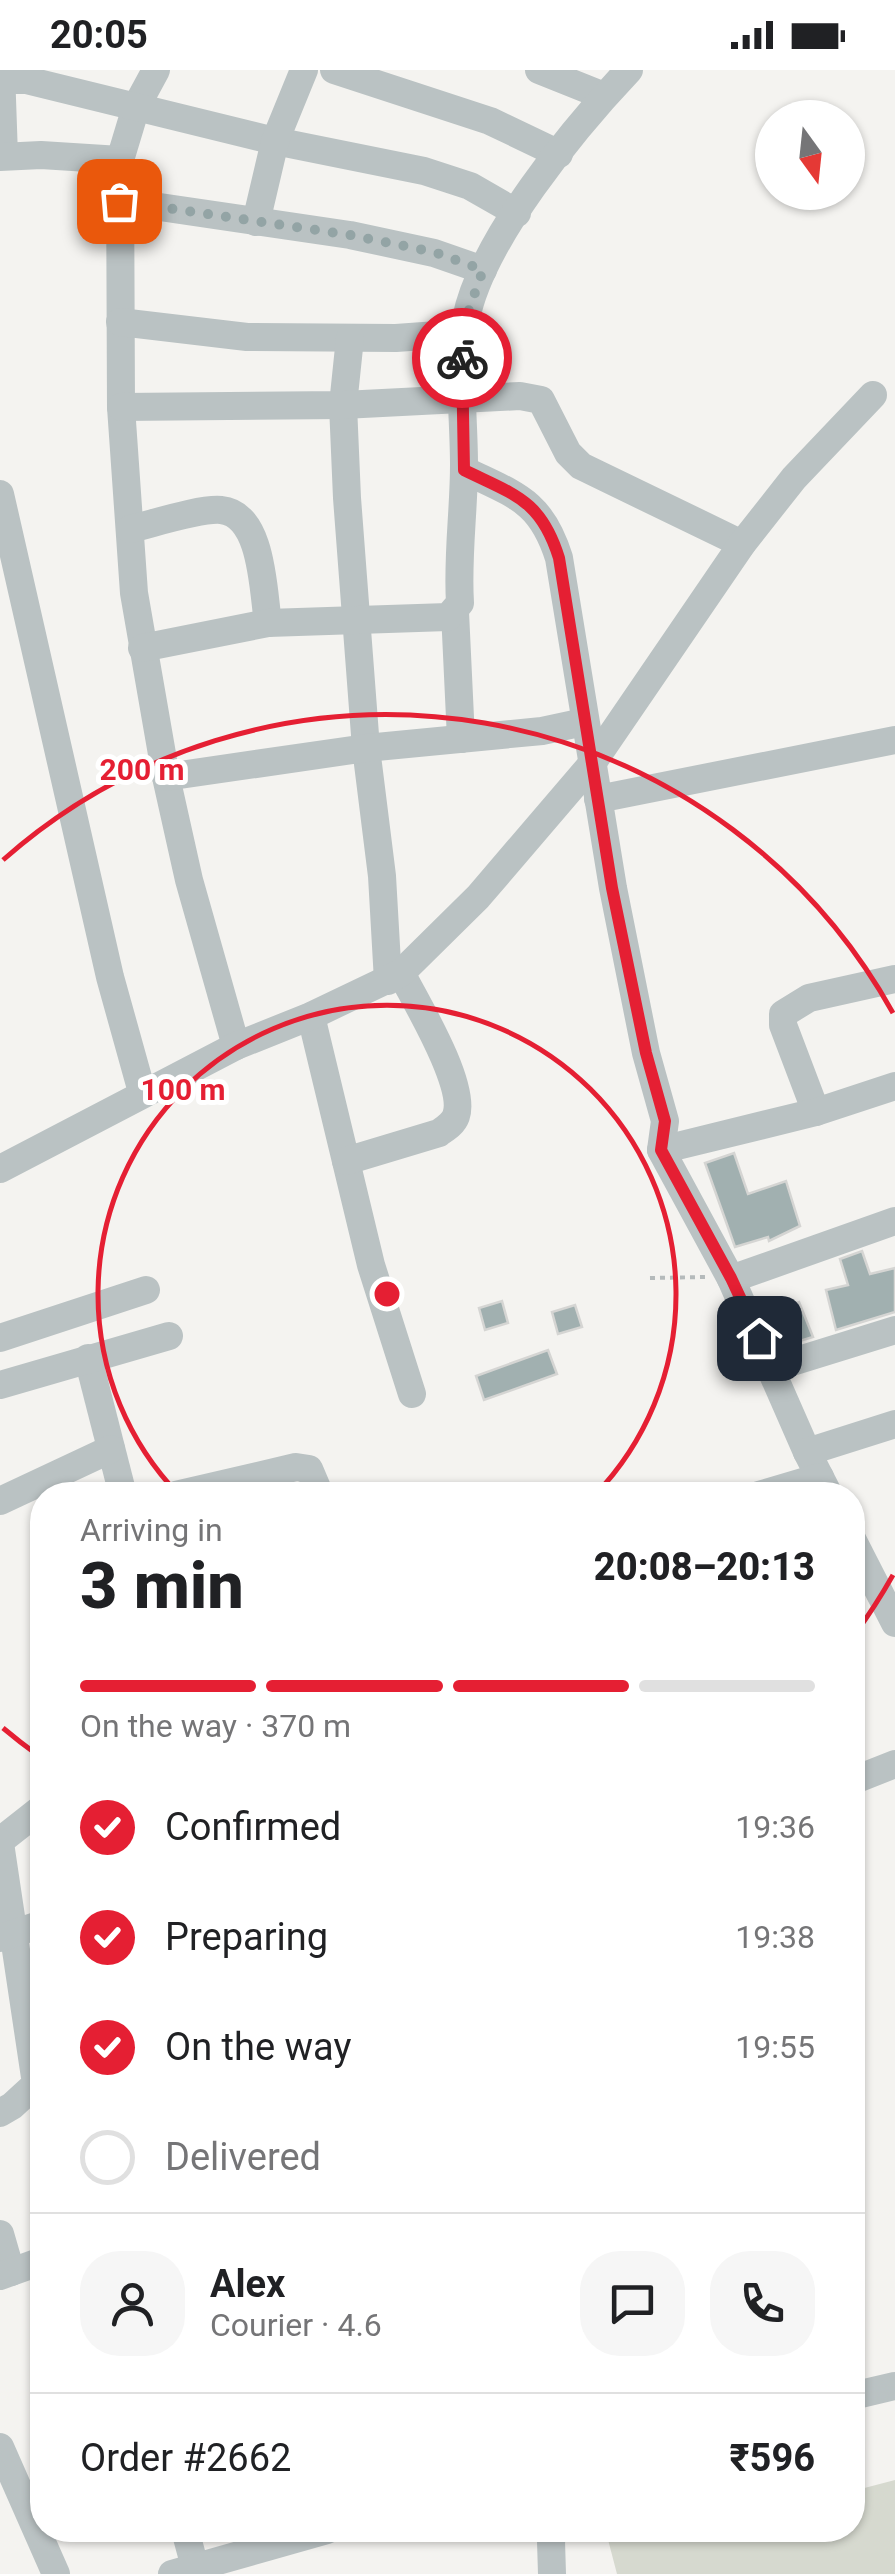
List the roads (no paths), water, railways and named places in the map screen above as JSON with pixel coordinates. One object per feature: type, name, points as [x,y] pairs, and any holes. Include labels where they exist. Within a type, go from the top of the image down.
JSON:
[{"type":"street","points":[[1,70],[2,156],[120,160]]},
{"type":"street","points":[[156,70],[136,108],[120,160],[122,407],[134,593],[166,777],[189,880],[236,1046]]},
{"type":"street","points":[[256,222],[275,141],[304,70]]},
{"type":"street","points":[[334,70],[490,121],[559,154]]},
{"type":"street","points":[[539,70],[604,96]]},
{"type":"street","points":[[142,648],[268,623],[448,616],[455,612],[460,603],[466,318],[483,270],[517,212],[628,70]]},
{"type":"street","points":[[0,80],[82,82],[136,108],[424,171],[470,186],[517,212]]},
{"type":"street","points":[[119,201],[350,235],[434,252],[483,270]]},
{"type":"street","points":[[120,322],[247,337],[465,333]]},
{"type":"street","points":[[346,1161],[440,1133],[458,1113],[458,1099],[447,1064],[394,977],[366,748],[357,619],[344,405],[350,338]]},
{"type":"street","points":[[0,1168],[236,1046],[394,977],[478,897],[592,765],[742,544],[794,478],[873,395]]},
{"type":"street","points":[[122,407],[344,405],[520,396],[540,400],[568,453],[581,466],[742,544]]},
{"type":"street","points":[[464,470],[538,512],[550,528],[559,558],[598,799],[646,1053],[665,1121],[661,1150],[731,1278],[819,1474],[895,1424]]},
{"type":"street","points":[[0,494],[110,977],[142,1092]]},
{"type":"street","points":[[130,529],[222,510],[240,517],[248,524],[255,542],[268,623]]},
{"type":"street","points":[[455,612],[461,739]]},
{"type":"street","points":[[166,777],[366,748],[542,731],[584,722]]},
{"type":"street","points":[[598,799],[895,740]]},
{"type":"street","points":[[816,1112],[783,1025],[783,1014],[809,998],[895,978]]},
{"type":"street","points":[[312,1016],[371,1266],[412,1394]]},
{"type":"street","points":[[661,1150],[816,1112],[895,1086]]},
{"type":"street","points":[[731,1278],[895,1220]]},
{"type":"street","points":[[0,1338],[146,1290]]},
{"type":"street","points":[[773,1368],[895,1330]]},
{"type":"street","points":[[0,1385],[169,1336]]},
{"type":"street","points":[[88,1358],[119,1482]]},
{"type":"street","points":[[41,1482],[111,1450]]},
{"type":"street","points":[[232,1482],[296,1467],[309,1469],[314,1482]]},
{"type":"street","points":[[0,1501],[30,1487]]},
{"type":"street","points":[[865,1565],[895,1623]]},
{"type":"street","points":[[865,1776],[895,1764]]},
{"type":"street","points":[[30,1818],[0,1842],[7,1936],[30,2041]]},
{"type":"street","points":[[0,2113],[30,2090]]},
{"type":"street","points":[[0,2234],[5,2274],[30,2265]]},
{"type":"street","points":[[865,2393],[895,2386]]},
{"type":"street","points":[[0,2447],[30,2515]]},
{"type":"street","points":[[42,2542],[56,2574]]},
{"type":"street","points":[[185,2542],[184,2571],[285,2542]]},
{"type":"street","points":[[550,2542],[552,2574]]}]
